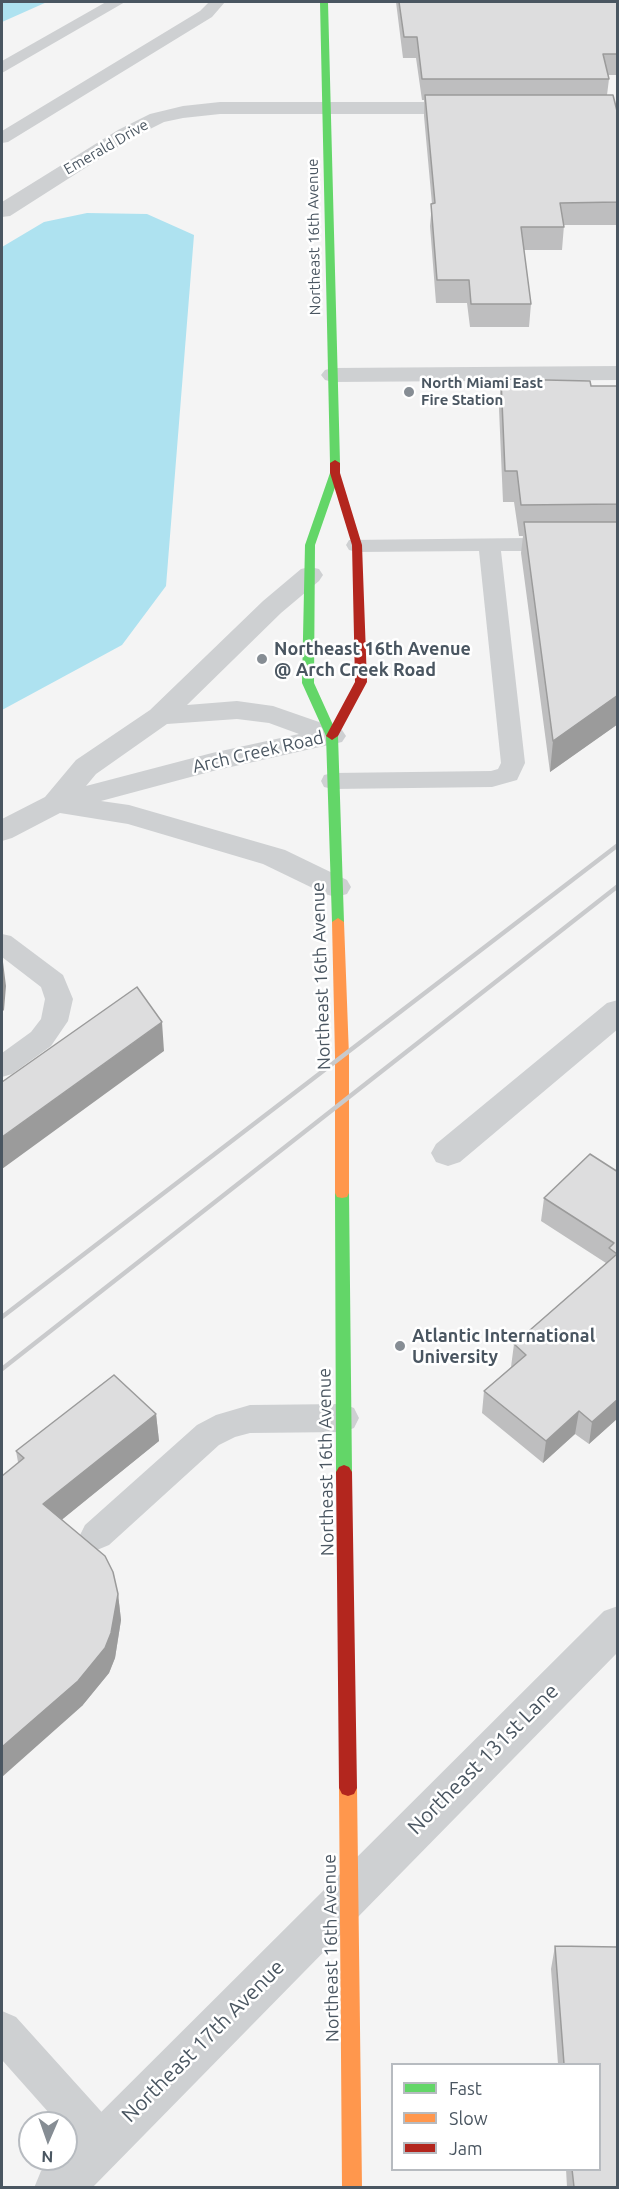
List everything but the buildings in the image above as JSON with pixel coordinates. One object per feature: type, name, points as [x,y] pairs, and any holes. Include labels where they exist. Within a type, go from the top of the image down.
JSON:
[{"type":"street","name":"Northeast 16th Avenue","points":[[324,2],[335,473],[357,545],[362,682],[332,736]]},
{"type":"street","name":"Emerald Drive","points":[[2,211],[125,134],[157,118],[183,112],[220,108],[486,108]]},
{"type":"street","points":[[333,375],[618,374]]},
{"type":"street","name":"Northeast 16th Avenue","points":[[335,473],[310,545],[308,683],[332,736],[342,1056],[343,1418],[352,2187]]},
{"type":"street","name":"Arch Creek Road","points":[[54,804],[86,767],[160,716],[272,606],[310,575]]},
{"type":"street","name":"Arch Creek Road","points":[[160,716],[237,710],[273,716],[332,736]]},
{"type":"street","name":"Arch Creek Road","points":[[2,831],[54,804],[212,762],[332,736]]},
{"type":"street","points":[[54,804],[129,815],[274,857],[336,886]]},
{"type":"street","points":[[448,1153],[618,1011]]},
{"type":"street","name":"Northeast 131st Lane","points":[[349,1895],[618,1624]]},
{"type":"street","name":"Northeast 17th Avenue","points":[[58,2187],[349,1895]]},
{"type":"lane","points":[[2,68],[117,2]]},
{"type":"lane","points":[[2,138],[206,14],[217,2]]},
{"type":"lane","points":[[357,545],[618,544]]},
{"type":"lane","points":[[333,781],[492,779],[508,774],[513,763],[489,545]]},
{"type":"lane","points":[[2,943],[53,982],[59,999],[54,1021],[41,1039],[2,1066]]},
{"type":"lane","points":[[97,1535],[208,1435],[227,1425],[250,1419],[343,1418]]},
{"type":"lane","points":[[2,2031],[103,2143]]},
{"type":"water","points":[[2,2],[47,2],[2,22]]},
{"type":"water","points":[[87,213],[147,214],[194,235],[166,586],[122,645],[2,710],[2,247],[44,222]]},
{"type":"railway","points":[[2,1317],[618,845]]},
{"type":"railway","points":[[2,1369],[618,886]]},
{"type":"traffic: fast","points":[[324,2],[335,463]]},
{"type":"traffic: fast","points":[[335,473],[310,545],[308,683],[332,736],[338,922]]},
{"type":"traffic: fast","points":[[342,1193],[344,1472]]},
{"type":"traffic: slow","points":[[338,922],[342,1056],[342,1193]]},
{"type":"traffic: slow","points":[[348,1788],[352,2188]]},
{"type":"traffic: jam","points":[[332,736],[361,682],[357,545],[335,473],[335,463]]},
{"type":"traffic: jam","points":[[344,1472],[348,1788]]},
{"type":"place","name":"North Miami East Fire Station","points":[[409,392]]},
{"type":"place","name":"Northeast 16th Avenue @ Arch Creek Road","points":[[262,659]]},
{"type":"place","name":"Atlantic International University","points":[[400,1346]]}]
